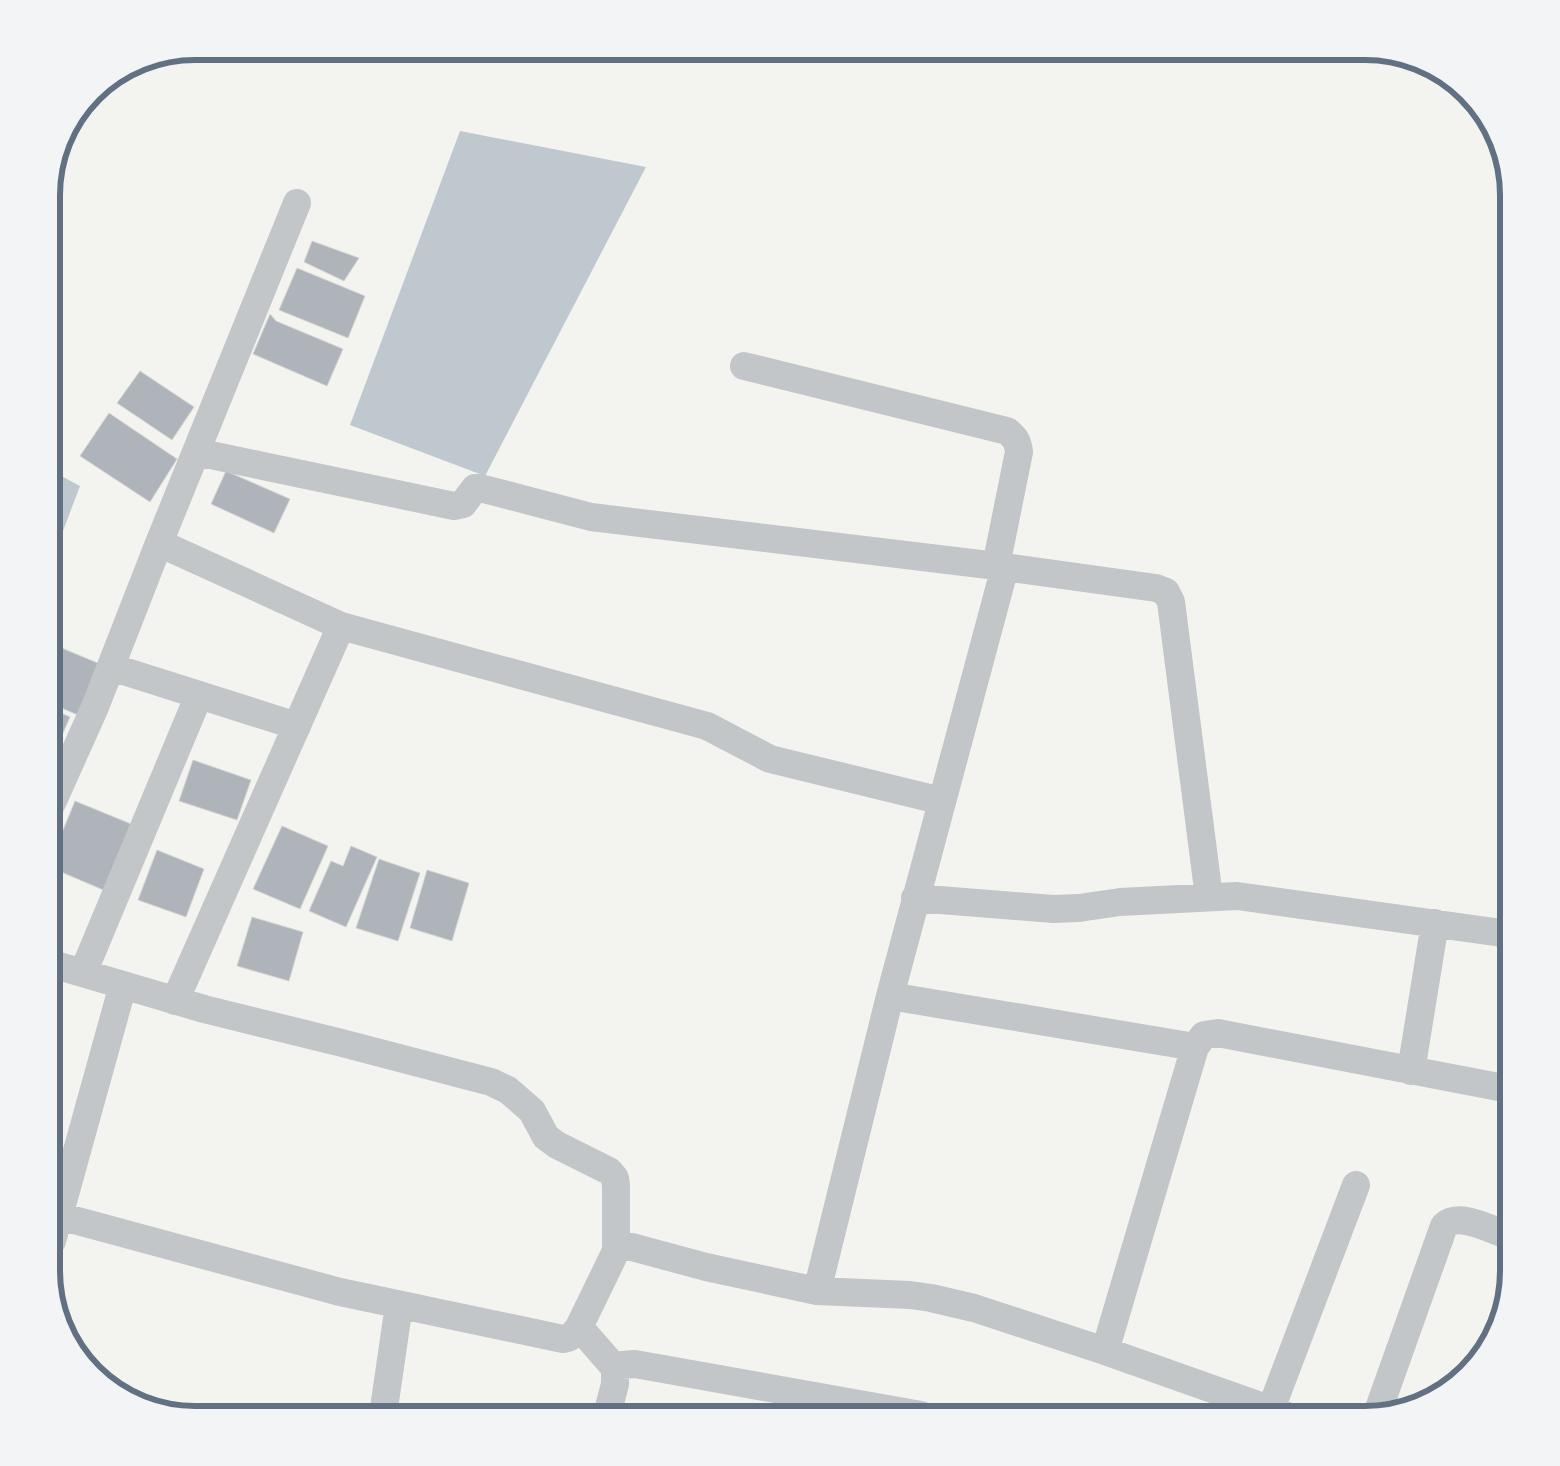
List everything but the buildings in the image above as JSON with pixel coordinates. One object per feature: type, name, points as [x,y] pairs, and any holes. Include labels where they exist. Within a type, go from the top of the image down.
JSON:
[{"type":"street","points":[[60,785],[95,707],[159,543],[297,203]]},
{"type":"street","points":[[744,366],[1007,431],[1012,435],[1019,452],[1000,566],[942,801],[890,996],[816,1291]]},
{"type":"street","points":[[196,452],[454,506],[463,504],[475,488],[480,488],[591,517],[1000,566],[1156,588],[1166,592],[1171,602],[1210,897]]},
{"type":"street","points":[[159,543],[341,626],[707,726],[770,759],[942,801]]},
{"type":"street","points":[[175,1001],[341,626]]},
{"type":"street","points":[[111,667],[297,726]]},
{"type":"street","points":[[84,973],[199,695]]},
{"type":"street","points":[[916,898],[1052,909],[1079,908],[1120,902],[1237,896],[1500,933]]},
{"type":"street","points":[[1411,1071],[1435,923]]},
{"type":"street","points":[[60,966],[175,1001],[491,1082],[508,1090],[532,1110],[546,1137],[557,1145],[609,1171],[614,1178],[616,1186],[616,1251],[579,1327],[574,1335],[563,1339],[340,1292],[60,1224]]},
{"type":"street","points":[[60,1202],[123,985]]},
{"type":"street","points":[[890,996],[1195,1047]]},
{"type":"street","points":[[1105,1351],[1195,1047],[1204,1036],[1218,1034],[1500,1087]]},
{"type":"street","points":[[1279,1406],[1356,1185]]},
{"type":"street","points":[[1380,1405],[1444,1226],[1452,1220],[1465,1220],[1500,1233]]},
{"type":"street","points":[[616,1251],[623,1247],[632,1247],[706,1267],[816,1291],[931,1298],[974,1308],[1105,1351],[1260,1406]]},
{"type":"street","points":[[384,1406],[399,1305]]},
{"type":"street","points":[[579,1327],[615,1368],[615,1384],[609,1406]]},
{"type":"street","points":[[615,1368],[622,1365],[636,1364],[871,1406]]},
{"type":"shaded area","points":[[460,131],[646,167],[485,476],[350,425]]},
{"type":"shaded area","points":[[60,475],[80,486],[60,539]]}]
